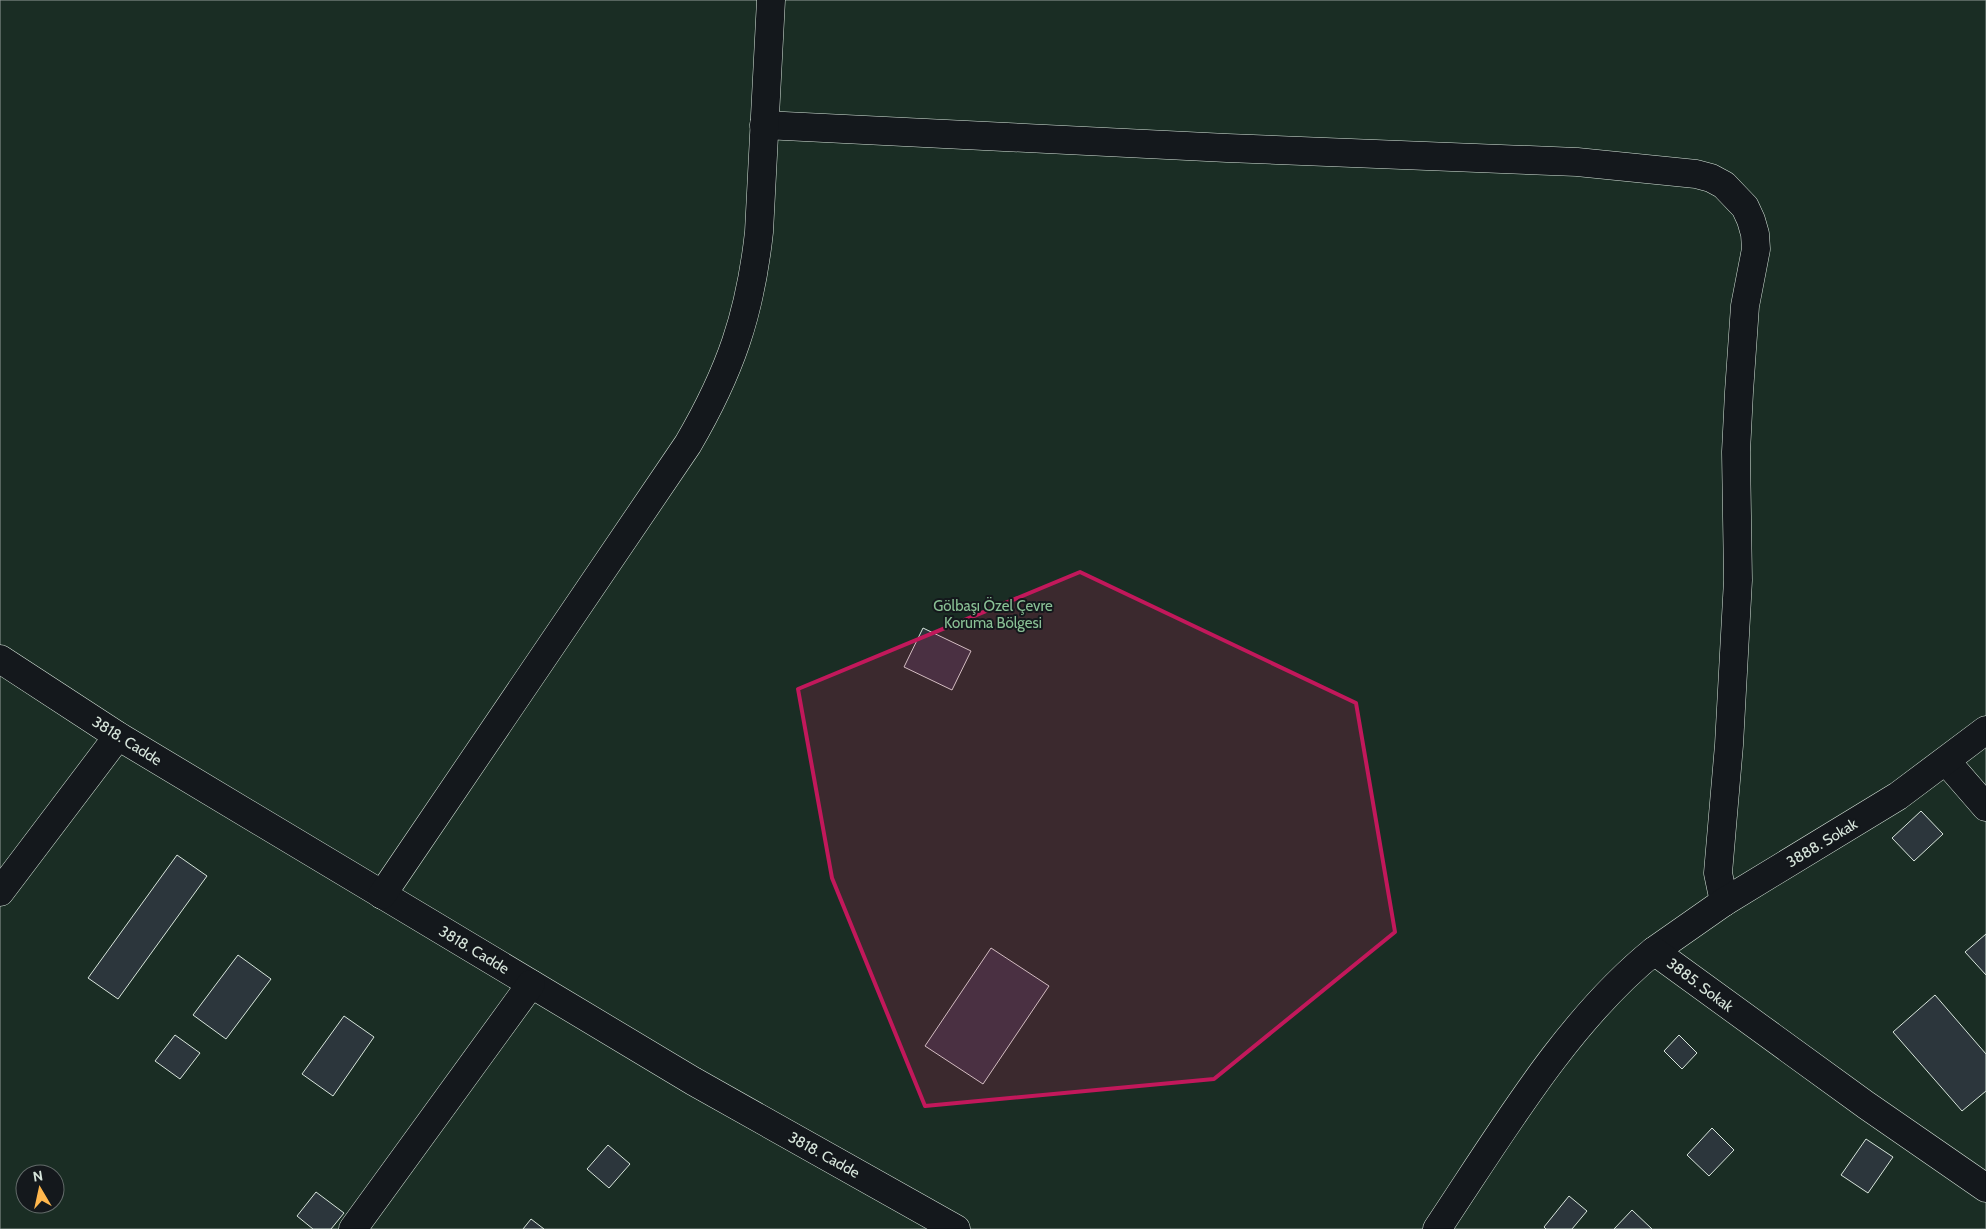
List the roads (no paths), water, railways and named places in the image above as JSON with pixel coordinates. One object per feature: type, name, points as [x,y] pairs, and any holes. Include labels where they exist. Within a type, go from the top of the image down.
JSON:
[{"type":"street","points":[[382,894],[688,444],[708,411],[725,375],[738,339],[753,277],[759,232],[771,0]]},
{"type":"street","points":[[764,125],[1227,148],[1577,162],[1696,174],[1711,178],[1724,185],[1745,207],[1755,234],[1756,249],[1745,306],[1738,392],[1736,452],[1738,580],[1729,746],[1718,873],[1724,902]]},
{"type":"street","name":"3818. Cadde","points":[[0,659],[118,736],[531,984],[701,1085],[956,1229]]},
{"type":"street","name":"3888. Sokak","points":[[1654,951],[1724,902],[1898,796],[1946,762],[1986,730]]},
{"type":"street","points":[[0,892],[118,736]]},
{"type":"street","points":[[1946,762],[1986,807]]},
{"type":"street","name":"3885. Sokak","points":[[1437,1229],[1525,1099],[1559,1053],[1602,999],[1627,973],[1654,951],[1866,1105],[1986,1188]]},
{"type":"street","points":[[353,1229],[531,984]]},
{"type":"park label","name":"Gölbaşı Özel Çevre Koruma Bölgesi","points":[[993,614]]}]
